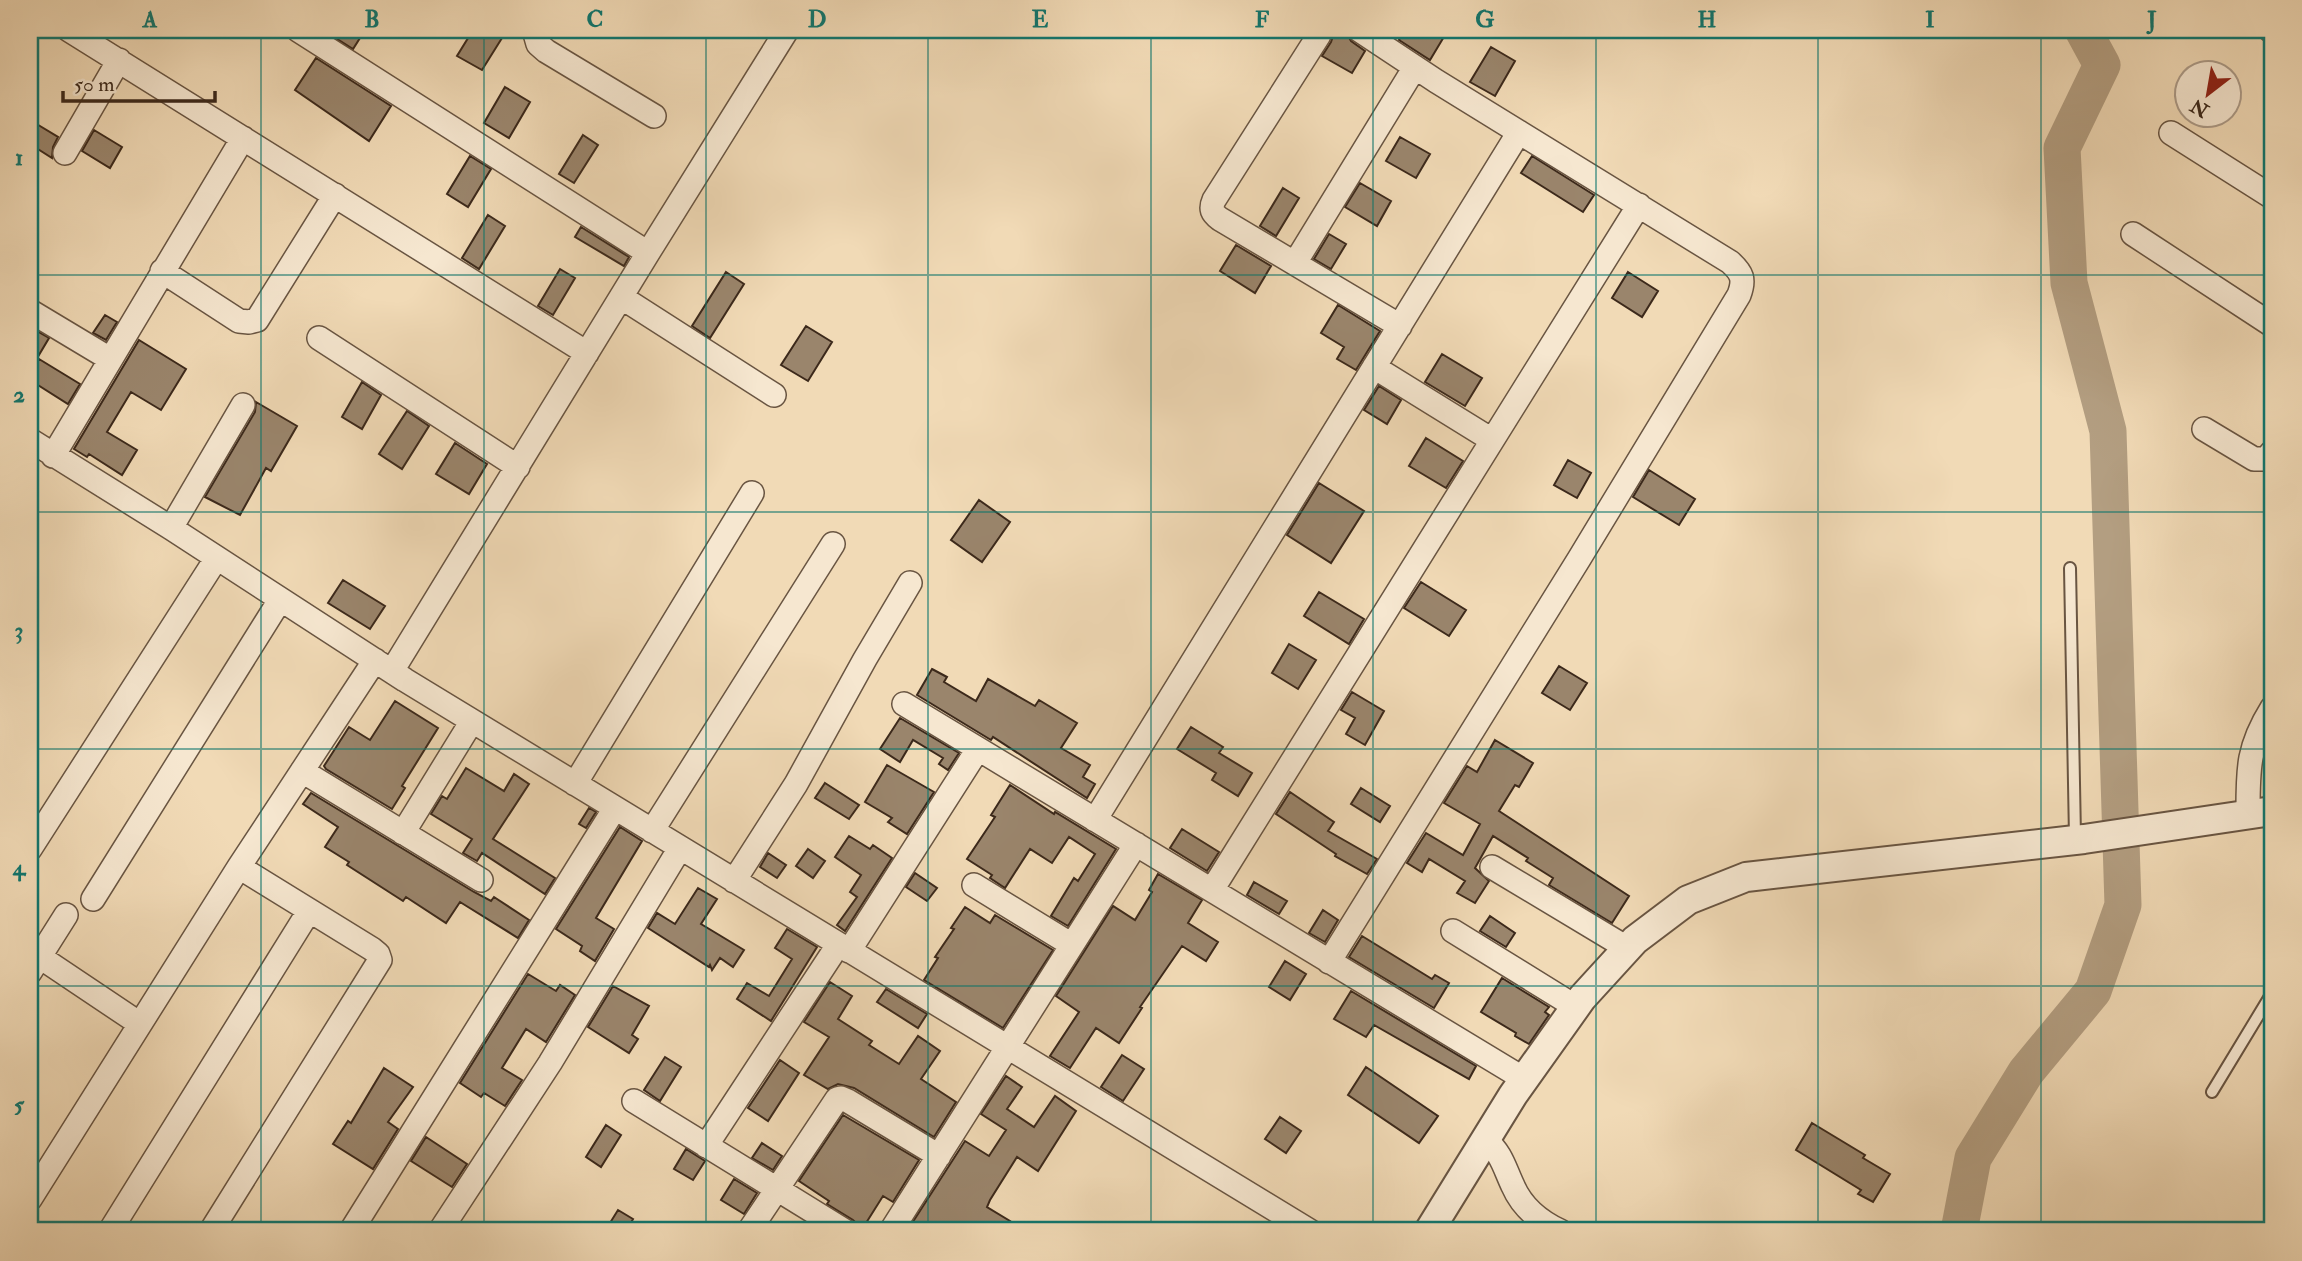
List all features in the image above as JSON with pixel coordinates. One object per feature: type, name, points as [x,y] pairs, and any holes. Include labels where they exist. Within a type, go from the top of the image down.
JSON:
[{"type":"street","points":[[69,30],[587,353]]},
{"type":"street","points":[[298,30],[648,253]]},
{"type":"street","points":[[534,30],[538,44],[546,51],[654,116]]},
{"type":"street","points":[[30,1199],[302,771],[383,666],[518,467],[788,30]]},
{"type":"street","points":[[1329,962],[1579,559],[1744,283],[1741,272],[1731,262],[1359,30]]},
{"type":"street","points":[[1317,32],[1211,207],[1213,214],[1220,219],[1400,326]]},
{"type":"street","points":[[65,153],[119,60]]},
{"type":"street","points":[[1294,263],[1415,67]]},
{"type":"street","points":[[1095,820],[1519,132]]},
{"type":"street","points":[[2171,133],[2272,197]]},
{"type":"street","points":[[53,456],[243,138]]},
{"type":"street","points":[[163,271],[239,321],[257,320],[335,195]]},
{"type":"street","points":[[1212,890],[1639,205]]},
{"type":"street","points":[[2133,234],[2272,325]]},
{"type":"street","points":[[621,297],[774,395]]},
{"type":"street","points":[[30,311],[110,359]]},
{"type":"street","points":[[319,338],[518,467]]},
{"type":"street","points":[[1374,367],[1492,440]]},
{"type":"street","points":[[171,528],[243,405]]},
{"type":"street","points":[[2204,429],[2254,459],[2266,459],[2272,452]]},
{"type":"street","points":[[30,440],[472,721],[1310,1231]]},
{"type":"street","points":[[575,784],[752,493]]},
{"type":"street","points":[[652,831],[833,544]]},
{"type":"street","points":[[30,849],[216,559]]},
{"type":"street","points":[[734,881],[796,784],[858,670],[910,583]]},
{"type":"street","points":[[93,899],[280,600]]},
{"type":"street","points":[[904,704],[1524,1079]]},
{"type":"street","points":[[1429,1231],[1524,1079],[1576,1007],[1635,940],[1688,900],[1746,877],[2080,840],[2260,813],[2248,766],[2253,746],[2272,708]]},
{"type":"street","points":[[403,833],[472,721]]},
{"type":"street","points":[[706,1146],[978,749]]},
{"type":"street","points":[[302,771],[481,880]]},
{"type":"street","points":[[351,1231],[615,808]]},
{"type":"street","points":[[891,1231],[1136,844]]},
{"type":"street","points":[[440,1231],[557,1052],[680,848]]},
{"type":"street","points":[[211,1231],[380,960],[372,949],[239,867]]},
{"type":"street","points":[[1492,867],[1627,948]]},
{"type":"street","points":[[974,885],[1072,945]]},
{"type":"street","points":[[110,1231],[309,911]]},
{"type":"street","points":[[66,915],[35,964],[140,1024]]},
{"type":"street","points":[[1453,931],[1576,1007]]},
{"type":"street","points":[[749,1231],[832,1102],[841,1098],[939,1156]]},
{"type":"street","points":[[634,1101],[845,1231]]},
{"type":"street","points":[[1485,1139],[1497,1150],[1514,1190],[1530,1211],[1547,1225],[1560,1231]]},
{"type":"lane","points":[[2070,568],[2080,840]]},
{"type":"lane","points":[[2212,1092],[2272,993]]},
{"type":"building","points":[[335,30],[365,30],[353,49],[331,35]]},
{"type":"building","points":[[473,30],[507,30],[482,70],[457,56]]},
{"type":"building","points":[[1335,30],[1345,30],[1351,41],[1365,51],[1352,73],[1322,56]]},
{"type":"building","points":[[1405,30],[1448,30],[1430,60],[1399,40]]},
{"type":"building","points":[[1491,47],[1515,61],[1495,96],[1470,82]]},
{"type":"building","points":[[316,58],[391,106],[369,141],[295,90]]},
{"type":"building","points":[[505,87],[530,102],[509,138],[484,123]]},
{"type":"building","points":[[30,120],[58,137],[52,158],[30,144]]},
{"type":"building","points":[[94,130],[122,147],[110,168],[82,151]]},
{"type":"building","points":[[583,135],[598,145],[574,183],[559,174]]},
{"type":"building","points":[[1400,137],[1430,154],[1416,178],[1386,161]]},
{"type":"building","points":[[470,156],[491,169],[468,207],[447,194]]},
{"type":"building","points":[[1532,156],[1594,195],[1583,212],[1521,173]]},
{"type":"building","points":[[1360,183],[1391,201],[1377,226],[1345,207]]},
{"type":"building","points":[[1283,188],[1299,198],[1276,236],[1260,226]]},
{"type":"building","points":[[488,215],[505,226],[479,269],[462,258]]},
{"type":"building","points":[[581,227],[629,257],[624,266],[575,237]]},
{"type":"building","points":[[1329,234],[1346,244],[1331,269],[1314,259]]},
{"type":"building","points":[[1236,245],[1271,266],[1255,293],[1220,271]]},
{"type":"building","points":[[560,269],[575,278],[553,315],[538,306]]},
{"type":"building","points":[[726,272],[744,284],[710,338],[692,326]]},
{"type":"building","points":[[1628,272],[1658,291],[1642,317],[1612,298]]},
{"type":"building","points":[[1338,305],[1380,331],[1356,370],[1337,359],[1344,347],[1321,333]]},
{"type":"building","points":[[105,315],[117,322],[106,340],[93,333]]},
{"type":"building","points":[[806,326],[832,342],[808,381],[781,365]]},
{"type":"building","points":[[35,330],[49,338],[30,370],[30,338]]},
{"type":"building","points":[[139,340],[186,369],[161,410],[131,392],[107,432],[137,450],[122,475],[89,454],[87,457],[74,449]]},
{"type":"building","points":[[1442,354],[1482,378],[1465,406],[1425,382]]},
{"type":"building","points":[[39,359],[80,384],[68,404],[30,380],[30,374]]},
{"type":"building","points":[[362,382],[381,395],[362,429],[342,417]]},
{"type":"building","points":[[1379,386],[1401,400],[1387,424],[1364,410]]},
{"type":"building","points":[[256,402],[297,426],[271,471],[266,468],[240,515],[205,497],[255,412]]},
{"type":"building","points":[[407,411],[429,426],[402,469],[379,454]]},
{"type":"building","points":[[1426,438],[1463,461],[1446,488],[1409,466]]},
{"type":"building","points":[[455,443],[487,464],[469,494],[436,474]]},
{"type":"building","points":[[1568,460],[1591,473],[1577,498],[1554,485]]},
{"type":"building","points":[[1649,470],[1695,499],[1679,525],[1633,497]]},
{"type":"building","points":[[1319,483],[1364,511],[1331,563],[1287,535]]},
{"type":"building","points":[[979,500],[1010,522],[982,562],[951,540]]},
{"type":"building","points":[[343,580],[385,606],[370,629],[328,603]]},
{"type":"building","points":[[1421,582],[1466,610],[1449,636],[1404,608]]},
{"type":"building","points":[[1319,592],[1364,619],[1349,644],[1304,616]]},
{"type":"building","points":[[1289,644],[1316,660],[1298,689],[1272,673]]},
{"type":"building","points":[[1559,666],[1587,683],[1570,710],[1542,693]]},
{"type":"building","points":[[932,669],[947,677],[944,682],[976,701],[988,679],[1035,706],[1039,700],[1077,723],[1061,748],[1090,765],[1083,777],[1095,784],[1087,798],[993,737],[991,740],[917,695]]},
{"type":"building","points":[[1352,692],[1384,711],[1365,745],[1346,734],[1355,718],[1341,710]]},
{"type":"building","points":[[395,701],[438,728],[402,786],[405,788],[392,809],[324,766],[349,727],[370,740]]},
{"type":"building","points":[[900,718],[959,753],[948,770],[939,764],[943,758],[913,740],[900,762],[880,749]]},
{"type":"building","points":[[1191,727],[1223,747],[1219,753],[1252,773],[1238,796],[1212,780],[1216,773],[1177,749]]},
{"type":"building","points":[[1495,740],[1533,763],[1519,787],[1515,785],[1499,811],[1629,896],[1612,923],[1549,885],[1553,878],[1493,836],[1475,868],[1489,881],[1475,903],[1457,893],[1465,881],[1429,859],[1422,872],[1407,863],[1426,833],[1463,855],[1480,824],[1444,803],[1467,766],[1477,772]]},
{"type":"building","points":[[887,765],[934,792],[907,834],[888,822],[892,818],[865,802]]},
{"type":"building","points":[[466,768],[504,791],[514,774],[529,784],[493,839],[555,878],[545,894],[482,853],[477,861],[463,853],[472,839],[431,814],[442,796],[447,799]]},
{"type":"building","points":[[825,783],[859,805],[849,819],[815,798]]},
{"type":"building","points":[[1010,785],[1116,849],[1068,926],[1051,916],[1074,878],[1078,881],[1095,854],[1069,837],[1052,863],[1030,849],[1005,888],[990,878],[992,875],[967,859],[995,817],[991,815]]},
{"type":"building","points":[[1361,788],[1390,806],[1380,822],[1351,804]]},
{"type":"building","points":[[1290,792],[1334,822],[1328,831],[1377,859],[1367,874],[1335,856],[1336,854],[1276,814]]},
{"type":"building","points":[[311,793],[474,892],[491,901],[494,897],[529,920],[518,938],[460,902],[446,923],[406,897],[403,901],[347,865],[349,862],[325,847],[338,827],[303,804]]},
{"type":"building","points":[[589,808],[596,812],[586,828],[579,824]]},
{"type":"building","points":[[620,827],[642,841],[596,918],[614,929],[595,961],[580,951],[582,946],[556,929]]},
{"type":"building","points":[[1182,829],[1219,852],[1207,871],[1170,848]]},
{"type":"building","points":[[849,836],[870,849],[873,845],[892,858],[845,931],[837,925],[857,897],[850,892],[861,875],[835,857]]},
{"type":"building","points":[[808,849],[825,861],[813,878],[796,866]]},
{"type":"building","points":[[768,853],[786,865],[777,878],[760,867]]},
{"type":"building","points":[[915,873],[937,888],[927,901],[906,887]]},
{"type":"building","points":[[1158,874],[1202,900],[1188,923],[1218,942],[1206,961],[1182,946],[1119,1043],[1096,1028],[1070,1068],[1050,1056],[1079,1012],[1056,996],[1113,906],[1135,920],[1152,892],[1149,890]]},
{"type":"building","points":[[1254,882],[1287,901],[1279,914],[1247,895]]},
{"type":"building","points":[[698,888],[717,899],[701,924],[744,950],[733,967],[720,958],[712,970],[710,965],[709,967],[648,928],[657,913],[675,924]]},
{"type":"building","points":[[965,907],[990,923],[995,915],[1053,950],[1003,1028],[924,980]]},
{"type":"building","points":[[1323,910],[1338,920],[1325,942],[1309,933]]},
{"type":"building","points":[[1490,916],[1515,933],[1506,947],[1480,931]]},
{"type":"building","points":[[787,929],[817,947],[771,1021],[737,999],[747,983],[769,996],[792,959],[775,948]]},
{"type":"building","points":[[1362,936],[1432,979],[1435,975],[1449,983],[1434,1008],[1349,957]]},
{"type":"building","points":[[1285,961],[1306,974],[1290,1000],[1269,987]]},
{"type":"building","points":[[528,974],[556,991],[560,985],[575,995],[546,1042],[526,1029],[502,1068],[522,1080],[505,1106],[484,1093],[481,1097],[460,1083]]},
{"type":"building","points":[[1502,978],[1549,1007],[1545,1012],[1549,1015],[1529,1044],[1481,1012]]},
{"type":"building","points":[[830,982],[852,996],[838,1019],[872,1041],[869,1045],[899,1064],[918,1036],[940,1051],[921,1079],[956,1102],[934,1137],[854,1088],[838,1084],[828,1089],[804,1075],[829,1037],[804,1022]]},
{"type":"building","points":[[613,986],[649,1006],[632,1035],[638,1039],[629,1053],[588,1027]]},
{"type":"building","points":[[886,989],[927,1014],[918,1028],[877,1002]]},
{"type":"building","points":[[1351,991],[1476,1066],[1469,1079],[1374,1025],[1366,1037],[1334,1019]]},
{"type":"building","points":[[1122,1055],[1144,1069],[1123,1101],[1101,1087]]},
{"type":"building","points":[[665,1057],[681,1067],[660,1101],[644,1090]]},
{"type":"building","points":[[780,1060],[799,1073],[768,1121],[748,1108]]},
{"type":"building","points":[[1366,1067],[1438,1116],[1419,1143],[1348,1095]]},
{"type":"building","points":[[384,1068],[413,1087],[388,1122],[398,1129],[373,1169],[333,1144],[348,1121],[351,1123]]},
{"type":"building","points":[[1006,1076],[1022,1087],[1007,1109],[1034,1127],[1055,1096],[1076,1111],[1038,1171],[1017,1157],[990,1200],[987,1207],[1010,1221],[1003,1231],[907,1231],[965,1141],[989,1156],[1006,1130],[981,1114]]},
{"type":"building","points":[[843,1115],[919,1160],[893,1202],[883,1196],[861,1231],[853,1220],[827,1204],[829,1201],[799,1181]]},
{"type":"building","points":[[1280,1117],[1301,1131],[1286,1153],[1265,1139]]},
{"type":"building","points":[[1812,1123],[1865,1155],[1863,1158],[1890,1174],[1873,1202],[1858,1194],[1861,1190],[1796,1150]]},
{"type":"building","points":[[606,1125],[621,1135],[601,1167],[586,1157]]},
{"type":"building","points":[[426,1137],[467,1164],[452,1187],[411,1161]]},
{"type":"building","points":[[762,1143],[782,1156],[773,1170],[752,1158]]},
{"type":"building","points":[[686,1149],[705,1161],[693,1180],[674,1169]]},
{"type":"building","points":[[734,1179],[757,1193],[744,1214],[721,1200]]},
{"type":"building","points":[[618,1210],[633,1219],[626,1231],[605,1231]]},
{"type":"waterway","points":[[1959,1231],[1973,1158],[2026,1072],[2093,991],[2123,905],[2108,431],[2069,283],[2062,148],[2102,65],[2083,30]]}]
